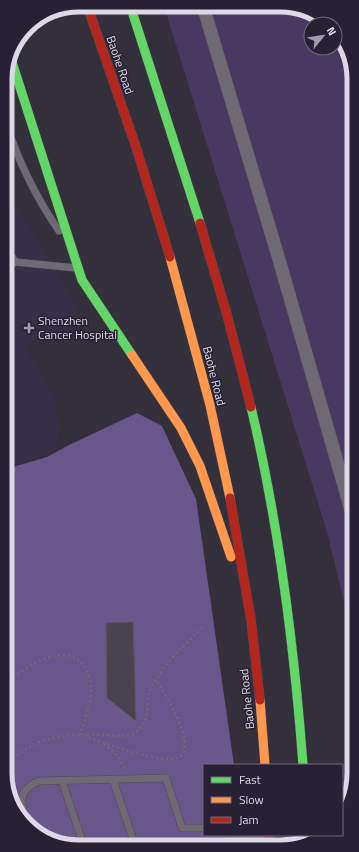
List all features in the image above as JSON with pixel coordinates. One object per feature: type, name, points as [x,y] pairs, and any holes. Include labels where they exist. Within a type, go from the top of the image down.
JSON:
[{"type":"main road","name":"Baohe Road","points":[[89,12],[151,194],[199,363],[219,443],[235,523],[251,620],[265,764]]},
{"type":"main road","points":[[132,12],[174,139],[199,222],[251,414],[271,504],[288,600],[299,702],[303,764]]},
{"type":"main road","points":[[13,66],[82,280],[169,409],[200,466],[251,620]]},
{"type":"street","points":[[205,12],[285,279],[347,495]]},
{"type":"lane","points":[[12,139],[25,174],[47,214],[73,250]]},
{"type":"lane","points":[[12,257],[15,262]]},
{"type":"lane","points":[[12,264],[15,262],[79,268]]},
{"type":"lane","points":[[22,807],[21,799],[24,790],[39,781],[166,778],[182,828],[184,840]]},
{"type":"lane","points":[[112,780],[133,840]]},
{"type":"lane","points":[[62,781],[82,840]]},
{"type":"lane","points":[[182,828],[203,828]]},
{"type":"lane","points":[[252,840],[269,839]]},
{"type":"path","points":[[12,760],[26,748],[56,737],[80,734],[125,736],[135,733],[145,722],[149,693],[156,680],[169,662],[202,628]]},
{"type":"path","points":[[12,680],[24,669],[44,658],[60,654],[75,657],[85,668],[90,680],[91,692],[80,734]]},
{"type":"path","points":[[80,734],[121,750],[168,759],[181,756],[184,751],[184,741],[180,727],[169,702],[156,680]]},
{"type":"path","points":[[102,742],[117,755],[130,779]]},
{"type":"shaded area","points":[[166,12],[293,13],[303,16],[303,56],[343,56],[345,62],[347,79],[347,614],[327,532]]},
{"type":"shaded area","name":"Shenzhen Cancer Hospital","points":[[12,196],[79,311],[25,346],[56,398],[60,425],[56,451],[12,467]]},
{"type":"shaded area","points":[[137,413],[162,426],[196,499],[234,764],[203,764],[203,836],[242,836],[242,840],[66,839],[42,829],[26,814],[17,799],[14,790],[12,773],[12,467],[47,457]]},
{"type":"building","points":[[133,622],[136,721],[107,698],[106,623]]},
{"type":"traffic: fast","points":[[132,12],[200,223]]},
{"type":"traffic: fast","points":[[13,66],[82,280],[132,355]]},
{"type":"traffic: fast","points":[[251,407],[270,496],[284,585],[295,675],[303,764]]},
{"type":"traffic: slow","points":[[170,257],[210,405],[230,498]]},
{"type":"traffic: slow","points":[[132,355],[181,428],[200,466],[231,557]]},
{"type":"traffic: slow","points":[[260,700],[265,764]]},
{"type":"traffic: jam","points":[[89,12],[136,147],[170,257]]},
{"type":"traffic: jam","points":[[200,223],[227,315],[251,407]]},
{"type":"traffic: jam","points":[[230,498],[251,620],[260,700]]},
{"type":"traffic: jam","points":[[269,836],[270,840]]},
{"type":"place","name":"Shenzhen Cancer Hospital","points":[[29,328]]}]
